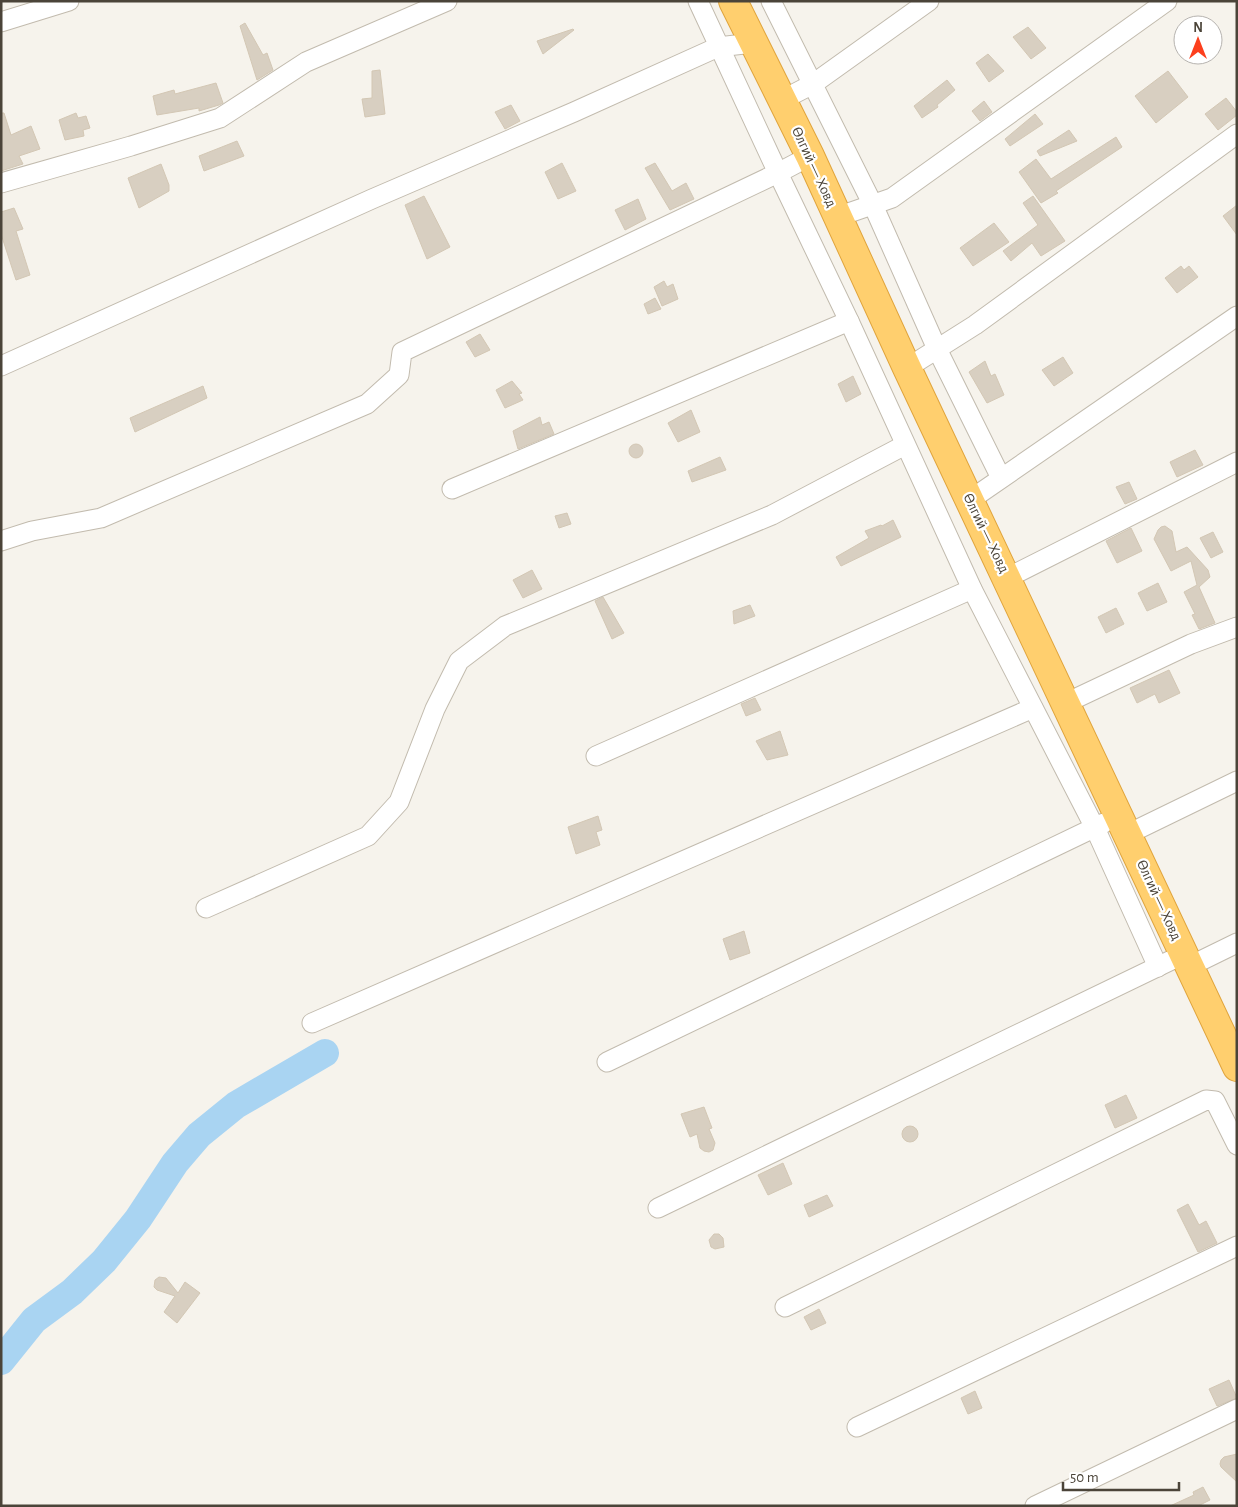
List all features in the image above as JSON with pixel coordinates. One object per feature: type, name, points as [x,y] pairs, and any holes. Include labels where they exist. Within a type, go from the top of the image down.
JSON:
[{"type":"highway","name":"Өлгий — Ховд","points":[[733,1],[810,156],[907,368],[1237,1067]]},
{"type":"street","points":[[1,22],[69,1]]},
{"type":"street","points":[[1,183],[131,146],[220,118],[306,62],[447,1]]},
{"type":"street","points":[[698,1],[718,47],[849,321],[972,589],[1094,828],[1158,967]]},
{"type":"street","points":[[771,1],[873,205],[937,349],[1001,478]]},
{"type":"street","points":[[782,100],[813,84],[929,1]]},
{"type":"street","points":[[838,217],[892,198],[1167,1]]},
{"type":"street","points":[[1,366],[363,203],[574,112],[718,47],[753,44]]},
{"type":"street","points":[[907,368],[975,325],[1237,134]]},
{"type":"street","points":[[1,541],[32,531],[101,518],[367,404],[399,375],[402,352],[810,156]]},
{"type":"street","points":[[970,500],[1237,316]]},
{"type":"street","points":[[452,489],[849,321]]},
{"type":"street","points":[[206,908],[368,836],[399,802],[435,709],[459,660],[505,626],[772,515],[905,445]]},
{"type":"street","points":[[1007,578],[1237,462]]},
{"type":"street","points":[[596,756],[972,589]]},
{"type":"street","points":[[1066,703],[1191,644],[1237,627]]},
{"type":"street","points":[[312,1023],[1033,708]]},
{"type":"street","points":[[607,1062],[1094,828],[1124,825],[1237,781]]},
{"type":"street","points":[[658,1208],[1158,967],[1187,960],[1237,943]]},
{"type":"street","points":[[785,1307],[1206,1100],[1215,1101],[1237,1145]]},
{"type":"street","points":[[856,1427],[1237,1246]]},
{"type":"street","points":[[1035,1506],[1237,1409]]},
{"type":"building","points":[[245,23],[263,55],[267,53],[273,70],[257,80],[240,26]]},
{"type":"building","points":[[1028,27],[1046,48],[1031,59],[1013,37]]},
{"type":"building","points":[[574,30],[543,54],[537,41]]},
{"type":"building","points":[[988,54],[1004,71],[989,82],[976,63]]},
{"type":"building","points":[[380,70],[385,114],[365,117],[362,99],[372,98],[372,71]]},
{"type":"building","points":[[1168,71],[1188,97],[1156,123],[1135,96]]},
{"type":"building","points":[[947,80],[955,90],[937,105],[938,107],[922,118],[914,106]]},
{"type":"building","points":[[216,83],[223,103],[199,111],[199,108],[157,115],[153,96],[174,90],[175,94]]},
{"type":"building","points":[[1226,98],[1237,112],[1237,115],[1218,130],[1205,114]]},
{"type":"building","points":[[984,101],[992,112],[980,121],[972,111]]},
{"type":"building","points":[[511,105],[520,121],[505,129],[495,112]]},
{"type":"building","points":[[1,113],[4,113],[11,135],[31,126],[40,149],[19,156],[23,164],[1,171]]},
{"type":"building","points":[[76,113],[78,118],[86,116],[90,128],[83,130],[84,136],[65,140],[59,120]]},
{"type":"building","points":[[1035,114],[1043,124],[1010,146],[1005,139]]},
{"type":"building","points":[[1069,130],[1077,141],[1040,156],[1037,151]]},
{"type":"building","points":[[1116,137],[1122,147],[1041,203],[1019,172],[1036,159],[1051,179]]},
{"type":"building","points":[[237,141],[244,156],[204,171],[199,156]]},
{"type":"building","points":[[562,163],[576,191],[558,199],[545,172]]},
{"type":"building","points":[[655,163],[672,191],[686,183],[694,199],[670,210],[645,168]]},
{"type":"building","points":[[161,164],[169,185],[169,191],[139,208],[128,178]]},
{"type":"building","points":[[424,196],[450,247],[427,259],[405,205]]},
{"type":"building","points":[[1033,196],[1065,241],[1041,256],[1032,243],[1011,261],[1003,251],[1038,225],[1023,203]]},
{"type":"building","points":[[638,199],[646,219],[625,230],[615,210]]},
{"type":"building","points":[[1237,205],[1237,235],[1223,216]]},
{"type":"building","points":[[14,208],[23,229],[16,231],[30,275],[16,280],[1,234],[1,212]]},
{"type":"building","points":[[994,223],[1009,242],[973,266],[960,248]]},
{"type":"building","points":[[1181,266],[1184,270],[1189,266],[1198,277],[1177,293],[1165,278]]},
{"type":"building","points":[[664,281],[667,287],[673,284],[678,299],[662,306],[654,287]]},
{"type":"building","points":[[655,298],[661,309],[648,314],[644,304]]},
{"type":"building","points":[[480,334],[490,350],[475,357],[466,342]]},
{"type":"building","points":[[1063,357],[1073,373],[1054,386],[1042,370]]},
{"type":"building","points":[[985,361],[991,376],[995,374],[1004,395],[987,403],[969,372]]},
{"type":"building","points":[[853,376],[861,394],[846,402],[838,384]]},
{"type":"building","points":[[512,381],[522,393],[519,394],[523,400],[505,408],[496,390]]},
{"type":"building","points":[[203,386],[207,398],[135,432],[130,418]]},
{"type":"building","points":[[691,410],[700,432],[678,442],[668,423]]},
{"type":"building","points":[[540,417],[542,425],[549,422],[554,434],[518,449],[513,431]]},
{"type":"building","points":[[636,444],[641,446],[643,451],[641,456],[636,458],[631,456],[629,451],[631,446]]},
{"type":"building","points":[[1195,450],[1203,465],[1177,477],[1170,462]]},
{"type":"building","points":[[720,457],[726,470],[692,482],[688,471]]},
{"type":"building","points":[[1129,482],[1137,499],[1125,504],[1116,487]]},
{"type":"building","points":[[567,513],[571,524],[559,528],[555,516]]},
{"type":"building","points":[[893,520],[901,537],[841,566],[836,557],[869,538],[865,531],[882,526]]},
{"type":"building","points":[[1165,526],[1172,531],[1176,552],[1187,547],[1208,570],[1210,577],[1199,587],[1215,623],[1199,629],[1192,615],[1195,614],[1184,592],[1197,585],[1191,561],[1171,571],[1154,539],[1158,530]]},
{"type":"building","points":[[1131,528],[1142,551],[1117,563],[1106,541]]},
{"type":"building","points":[[1213,532],[1223,552],[1211,558],[1200,538]]},
{"type":"building","points":[[532,570],[542,589],[523,598],[513,580]]},
{"type":"building","points":[[1158,583],[1167,602],[1147,611],[1138,593]]},
{"type":"building","points":[[603,597],[624,633],[612,639],[595,601]]},
{"type":"building","points":[[750,605],[755,616],[734,624],[733,611]]},
{"type":"building","points":[[1116,608],[1124,624],[1106,633],[1098,617]]},
{"type":"building","points":[[1169,670],[1180,693],[1159,703],[1155,694],[1137,703],[1130,688]]},
{"type":"building","points":[[755,698],[761,710],[746,716],[741,704]]},
{"type":"building","points":[[780,731],[788,755],[767,760],[756,741]]},
{"type":"building","points":[[598,816],[602,830],[596,832],[600,845],[576,854],[568,827]]},
{"type":"building","points":[[744,931],[750,953],[730,960],[723,939]]},
{"type":"building","points":[[1126,1095],[1137,1118],[1115,1128],[1105,1105]]},
{"type":"building","points":[[704,1107],[712,1128],[709,1129],[715,1143],[713,1150],[709,1152],[700,1148],[697,1134],[690,1137],[681,1114]]},
{"type":"building","points":[[910,1126],[918,1134],[910,1142],[902,1134]]},
{"type":"building","points":[[783,1163],[792,1184],[768,1195],[758,1175]]},
{"type":"building","points":[[827,1195],[833,1206],[809,1217],[804,1205]]},
{"type":"building","points":[[1188,1204],[1199,1225],[1206,1221],[1217,1243],[1198,1252],[1177,1210]]},
{"type":"building","points":[[714,1234],[719,1234],[723,1238],[724,1247],[715,1249],[711,1247],[709,1240]]},
{"type":"building","points":[[159,1277],[166,1278],[178,1293],[185,1282],[200,1293],[177,1323],[164,1312],[175,1296],[157,1290],[154,1287],[155,1280]]},
{"type":"building","points":[[819,1309],[826,1323],[811,1330],[804,1317]]},
{"type":"building","points":[[1229,1380],[1237,1398],[1217,1406],[1209,1389]]},
{"type":"building","points":[[975,1391],[982,1408],[968,1414],[961,1398]]},
{"type":"building","points":[[1237,1454],[1237,1482],[1220,1464],[1224,1457]]},
{"type":"building","points":[[1203,1487],[1210,1500],[1198,1506],[1170,1506],[1194,1495],[1193,1492]]},
{"type":"waterway","points":[[1,1361],[34,1320],[72,1292],[104,1261],[138,1219],[175,1163],[199,1135],[236,1105],[325,1053]]}]
